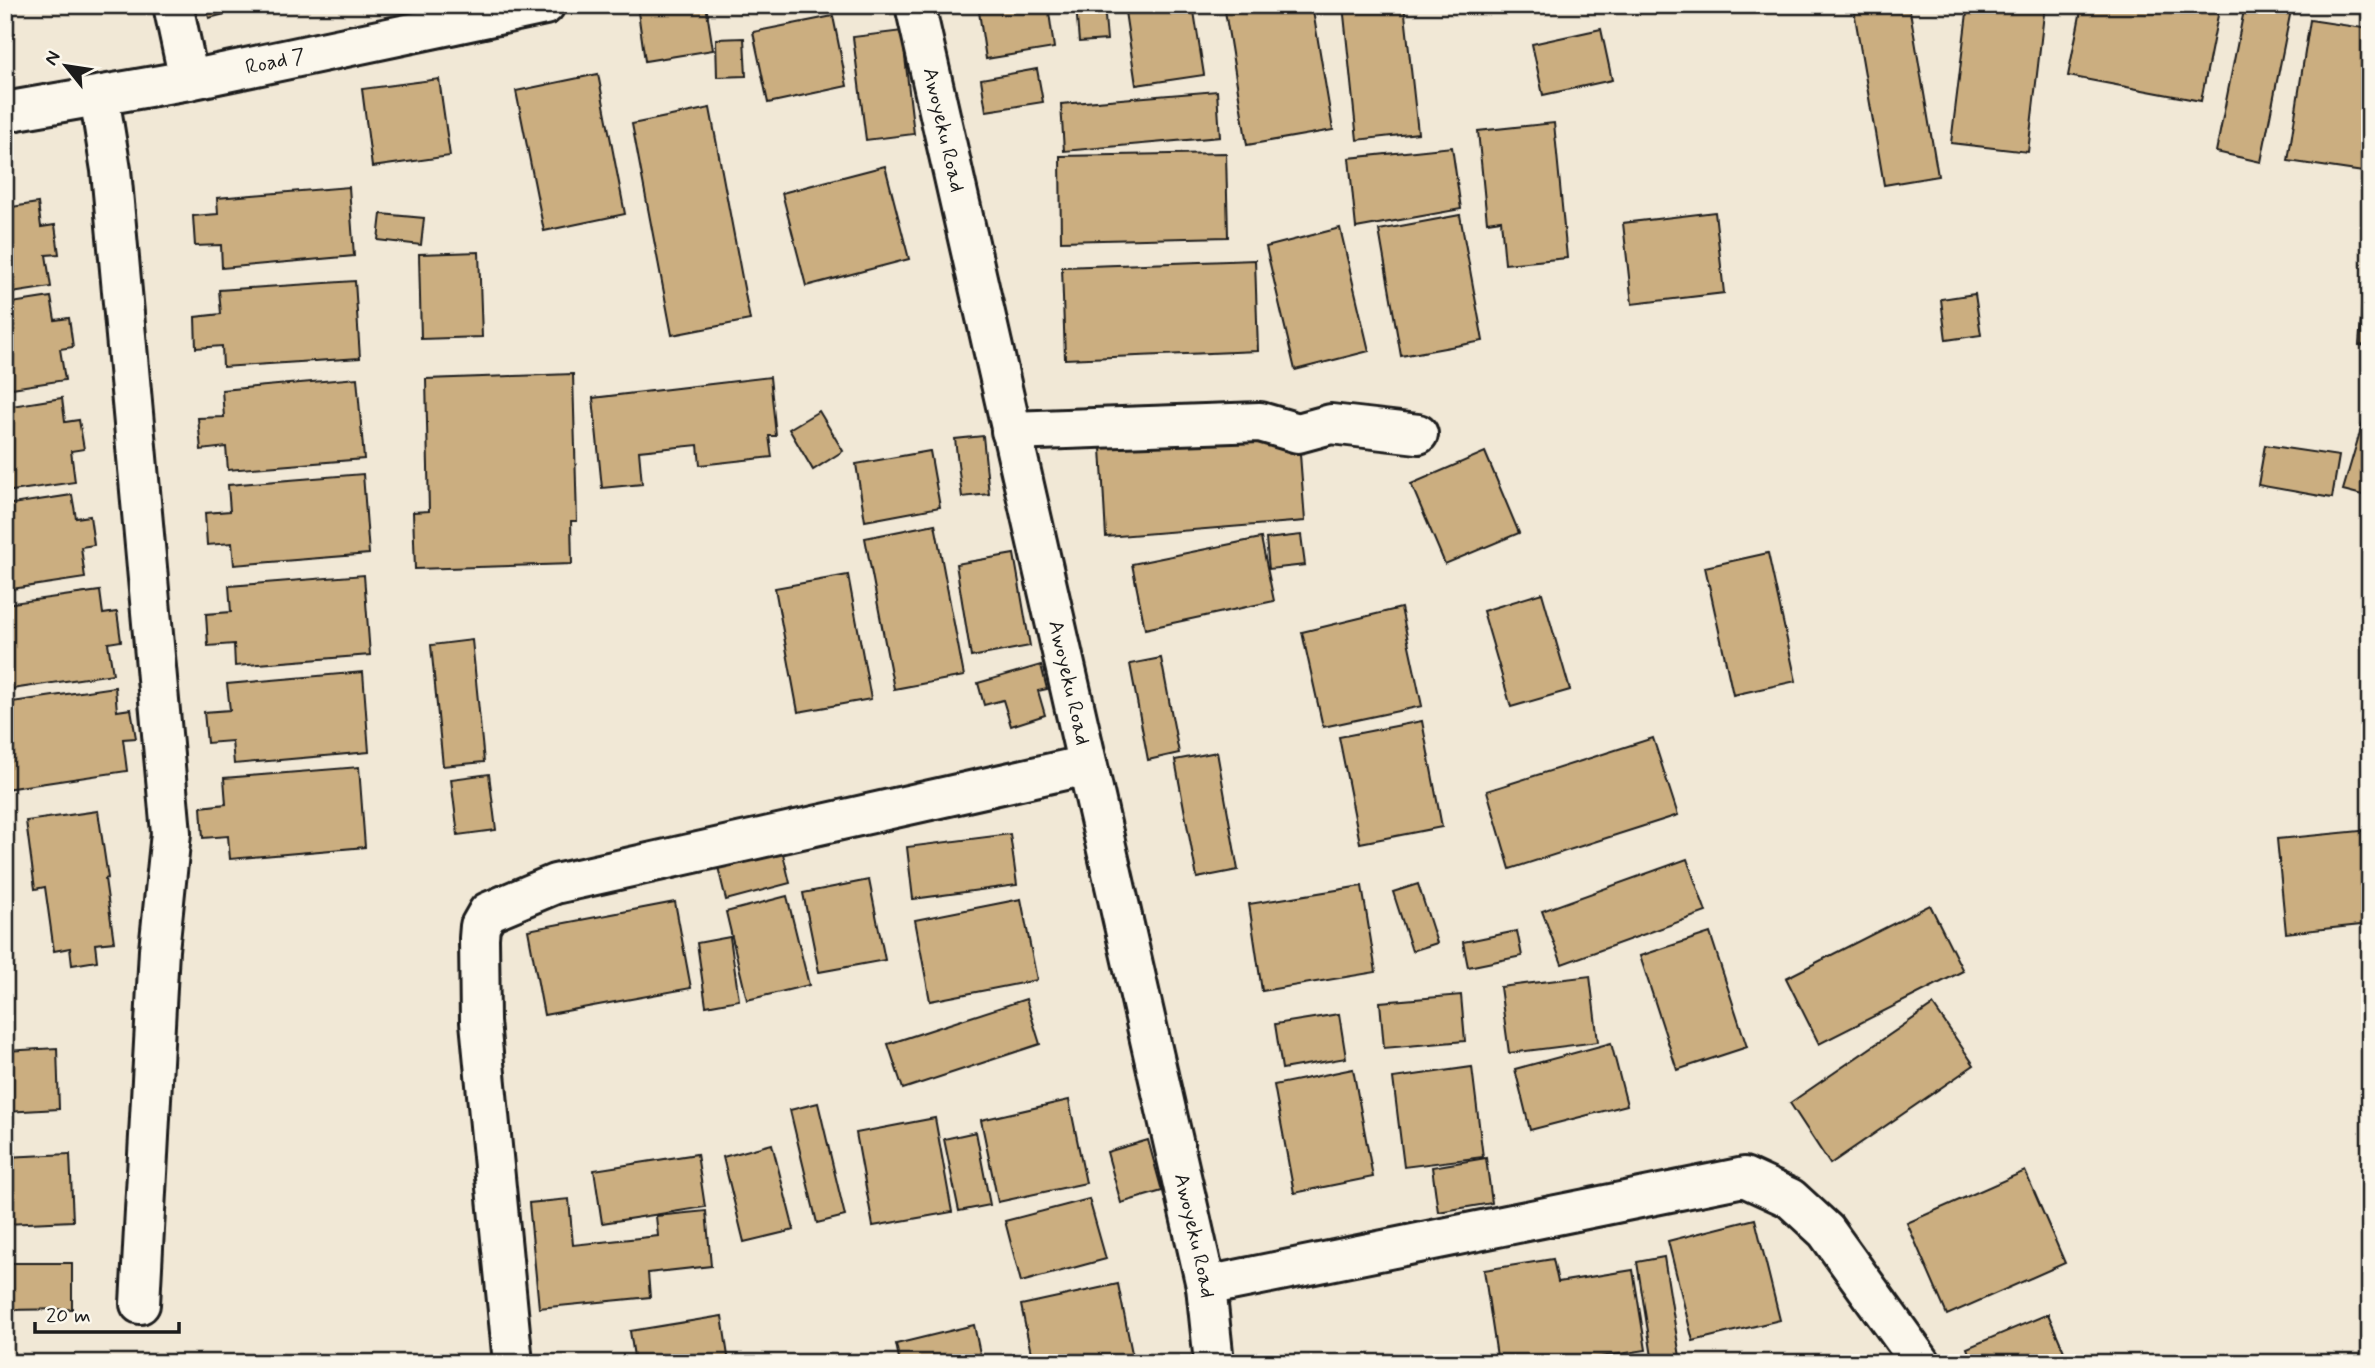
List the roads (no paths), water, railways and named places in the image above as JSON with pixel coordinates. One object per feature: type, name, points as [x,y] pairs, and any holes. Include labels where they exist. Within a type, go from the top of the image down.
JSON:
[{"type":"street","points":[[173,5],[188,80]]},
{"type":"street","name":"Road 7","points":[[5,113],[188,80],[400,20],[545,5]]},
{"type":"street","name":"Awoyeku Road","points":[[915,5],[1206,1286],[1214,1363]]},
{"type":"street","points":[[99,96],[111,170],[171,833],[159,950],[140,1304]]},
{"type":"street","points":[[1012,431],[1260,422],[1297,433],[1331,424],[1418,434]]},
{"type":"street","points":[[513,1363],[480,1022],[479,938],[480,926],[488,912],[555,884],[1087,765]]},
{"type":"street","points":[[1206,1286],[1744,1177],[1790,1198],[1826,1231],[1922,1363]]}]
